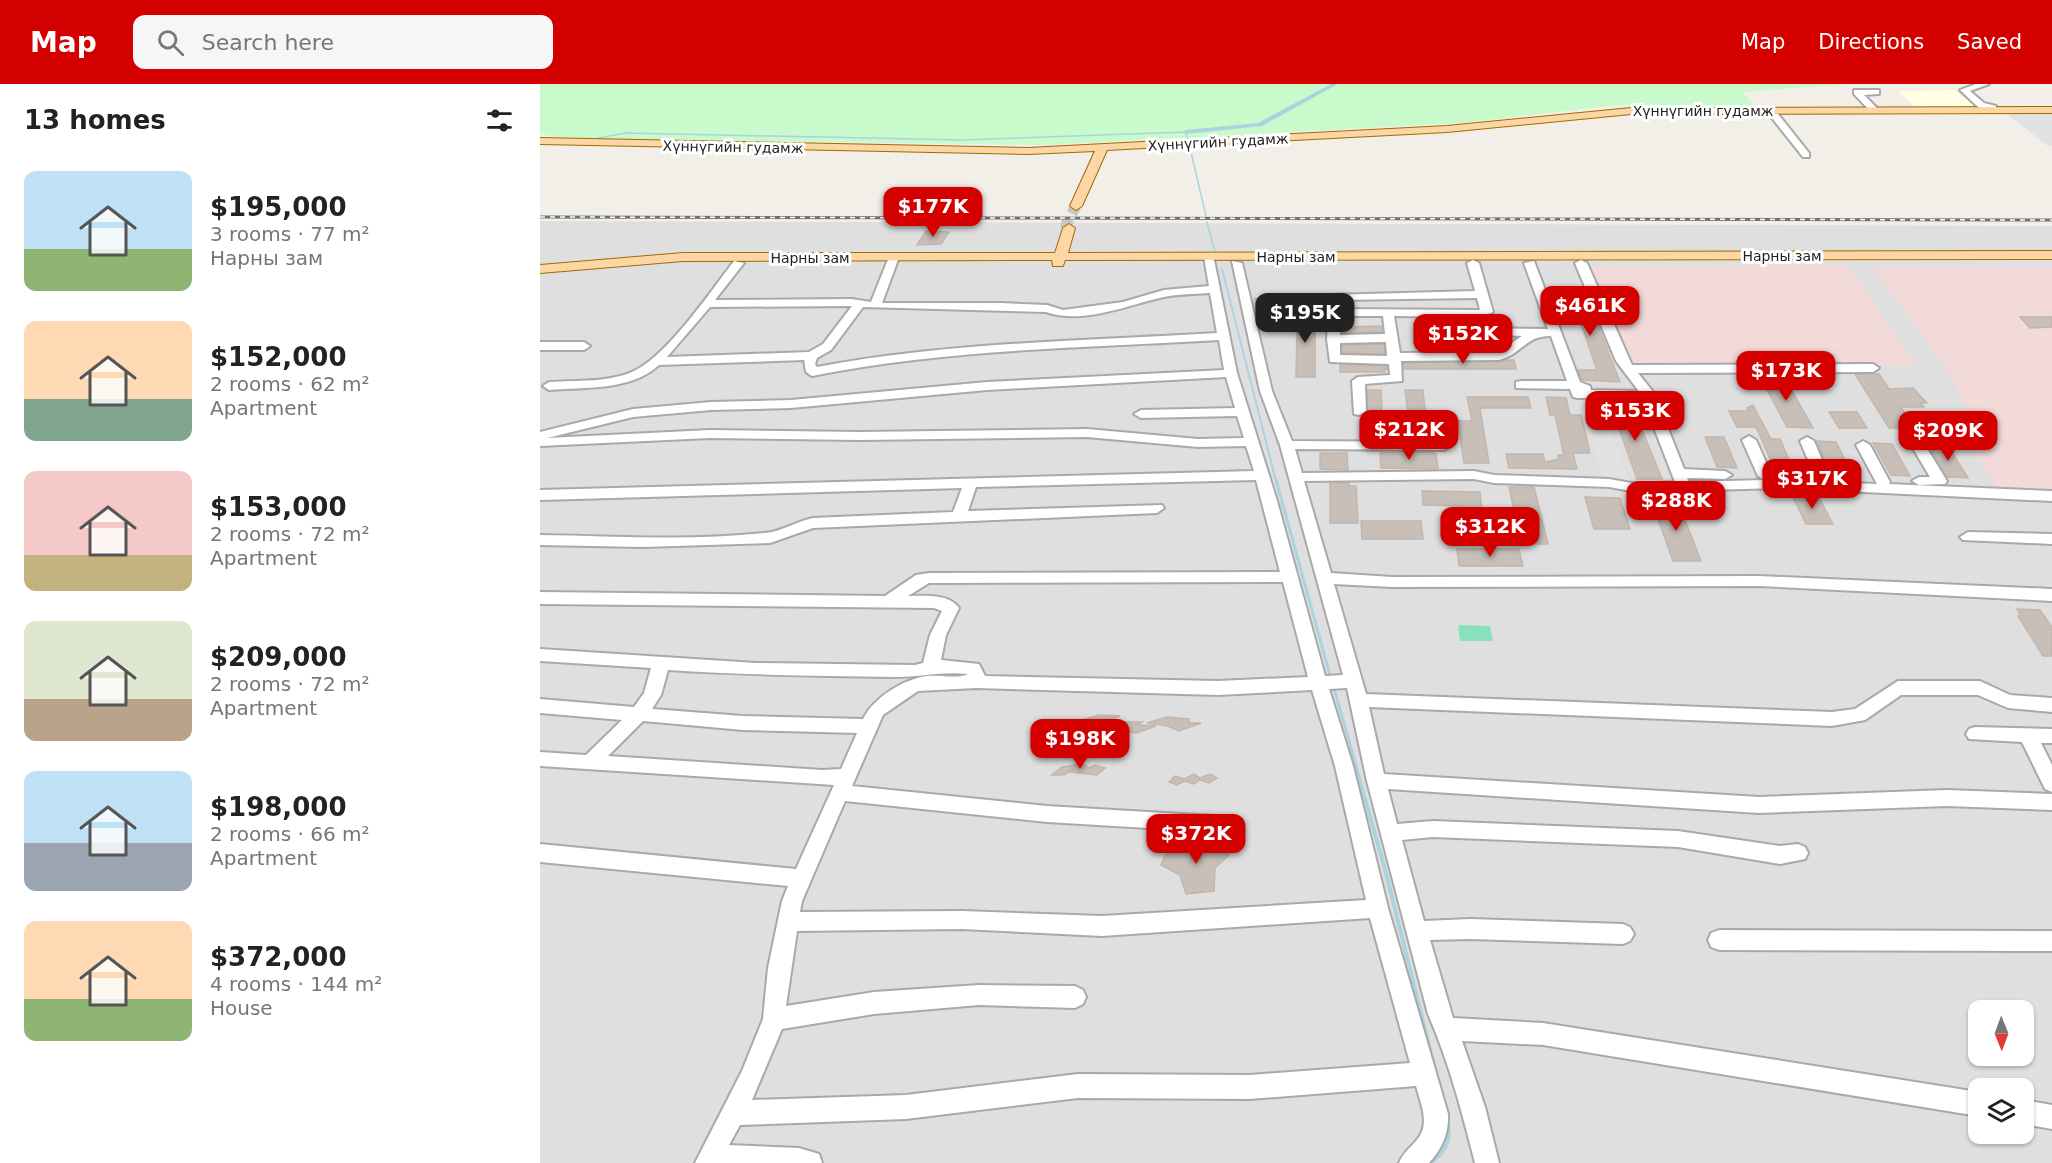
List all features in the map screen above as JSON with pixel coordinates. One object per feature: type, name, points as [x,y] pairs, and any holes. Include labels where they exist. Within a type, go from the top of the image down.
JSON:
[{"type":"main road","name":"Хүннүгийн гудамж","points":[[1896,110],[2052,109]]},
{"type":"main road","name":"Хүннүгийн гудамж","points":[[540,141],[897,150],[1102,148],[1447,129],[1619,111],[2052,109]]},
{"type":"main road","points":[[1076,206],[1103,152],[1102,148]]},
{"type":"main road","points":[[1059,260],[1069,228]]},
{"type":"main road","name":"Нарны зам","points":[[540,271],[683,257],[893,260],[1210,260],[2052,255]]},
{"type":"main road","name":"Нарны зам","points":[[540,271],[603,266],[893,260]]},
{"type":"main road","name":"Нарны зам","points":[[1210,260],[1236,263],[2052,260]]},
{"type":"street","points":[[1985,84],[1964,90],[1980,105],[1993,108]]},
{"type":"street","points":[[1874,110],[1857,92],[1876,92]]},
{"type":"street","points":[[1775,116],[1806,155]]},
{"type":"street","points":[[875,306],[893,260]]},
{"type":"street","points":[[1210,260],[1231,372],[1253,442],[1288,577],[1344,766],[1378,908],[1436,1114],[1436,1135],[1431,1145],[1411,1163]]},
{"type":"street","points":[[549,386],[610,381],[641,372],[655,361],[738,263]]},
{"type":"street","points":[[1236,263],[1266,391],[1287,446],[1324,578],[1346,681],[1359,700],[1376,781],[1439,1014],[1447,1029],[1473,1107],[1487,1163]]},
{"type":"street","points":[[1333,312],[1477,314],[1487,312],[1473,263]]},
{"type":"street","points":[[1530,263],[1576,385]]},
{"type":"street","points":[[1581,263],[1636,390]]},
{"type":"street","points":[[705,304],[860,303],[875,306],[1047,309],[1062,314],[1124,305],[1164,293],[1215,289]]},
{"type":"street","points":[[1481,294],[1339,295],[1333,297],[1334,359],[1482,357],[1506,354],[1533,333]]},
{"type":"street","points":[[655,361],[812,356],[827,347],[860,303]]},
{"type":"street","points":[[1359,411],[1358,381],[1397,378],[1388,313]]},
{"type":"street","points":[[1477,314],[1482,357]]},
{"type":"street","points":[[1478,331],[1556,333]]},
{"type":"street","points":[[812,356],[810,370],[820,373],[843,364],[960,352],[1225,336]]},
{"type":"street","points":[[1333,339],[1391,339]]},
{"type":"street","points":[[540,346],[584,346]]},
{"type":"street","points":[[1627,369],[1873,368]]},
{"type":"street","points":[[540,436],[633,413],[711,406],[791,404],[987,386],[1231,372]]},
{"type":"street","points":[[1521,385],[1576,385],[1586,389],[1636,390],[1647,393],[1681,480]]},
{"type":"street","points":[[1141,414],[1244,412]]},
{"type":"street","points":[[540,442],[560,443],[591,439],[710,434],[860,436],[1087,433],[1198,443],[1253,442]]},
{"type":"street","points":[[1749,440],[1765,476]]},
{"type":"street","points":[[1807,441],[1823,480]]},
{"type":"street","points":[[1863,445],[1883,482]]},
{"type":"street","points":[[1296,477],[1473,475],[1494,479],[1609,483],[1637,488],[1681,480],[1765,476],[1883,482],[1940,481],[1918,445]]},
{"type":"street","points":[[1287,446],[1444,446]]},
{"type":"street","points":[[540,495],[1262,475]]},
{"type":"street","points":[[1681,480],[2052,496]]},
{"type":"street","points":[[959,517],[970,484]]},
{"type":"street","points":[[540,540],[643,542],[770,538],[801,525],[1156,508]]},
{"type":"street","points":[[1968,537],[2052,539]]},
{"type":"street","points":[[886,603],[922,579],[929,578],[1288,577]]},
{"type":"street","points":[[1324,578],[1392,582],[1759,581],[2052,594]]},
{"type":"street","points":[[540,598],[936,603],[951,608],[920,675],[876,711],[800,878],[788,922],[774,1019],[751,1078],[731,1113],[709,1160],[799,1160],[810,1163]]},
{"type":"street","points":[[540,655],[661,664],[920,675],[976,682],[1218,688],[1346,681]]},
{"type":"street","points":[[590,762],[639,714],[652,695],[661,664]]},
{"type":"street","points":[[920,675],[973,668],[977,672],[976,682]]},
{"type":"street","points":[[1359,700],[1832,718],[1859,715],[1898,688],[1980,688],[2008,701],[2052,705]]},
{"type":"street","points":[[540,706],[743,723],[869,726]]},
{"type":"street","points":[[1975,734],[2052,736]]},
{"type":"street","points":[[2028,735],[2052,784]]},
{"type":"street","points":[[540,759],[822,778],[843,785],[1047,814],[1215,824]]},
{"type":"street","points":[[1376,781],[1759,805],[1947,798],[2052,802]]},
{"type":"street","points":[[1390,833],[1433,829],[1678,839],[1767,854],[1798,853]]},
{"type":"street","points":[[540,853],[800,878]]},
{"type":"street","points":[[788,922],[962,920],[1102,926],[1378,908]]},
{"type":"street","points":[[1417,931],[1470,929],[1623,934]]},
{"type":"street","points":[[1719,940],[2052,941]]},
{"type":"street","points":[[774,1019],[874,1003],[979,995],[1075,997]]},
{"type":"street","points":[[1447,1029],[1543,1034],[1968,1102]]},
{"type":"street","points":[[731,1113],[906,1107],[1078,1086],[1250,1087],[1424,1074]]},
{"type":"street","points":[[2034,1114],[2052,1118]]},
{"type":"shaded area","points":[[1954,90],[1975,106],[1915,107],[1898,91]]},
{"type":"shaded area","points":[[2006,113],[2052,113],[2052,146],[2048,146]]},
{"type":"shaded area","points":[[540,221],[2052,226],[2052,1163],[540,1163]]},
{"type":"shaded area","points":[[1848,265],[1916,365],[1630,366],[1590,267]]},
{"type":"shaded area","points":[[1872,267],[2052,267],[2052,490],[1998,488],[1964,436],[1978,436],[1950,374]]},
{"type":"shaded area","points":[[1577,395],[1599,395],[1630,482],[1605,481]]},
{"type":"green space","points":[[540,84],[1846,84],[1743,92],[1754,106],[1618,105],[1461,123],[1043,145],[564,138],[540,134]]},
{"type":"green space","points":[[1458,625],[1490,626],[1493,641],[1460,641]]},
{"type":"building","points":[[926,231],[949,232],[941,244],[917,245]]},
{"type":"building","points":[[1550,293],[1585,293],[1620,382],[1582,380],[1578,370],[1597,370],[1575,306],[1554,306]]},
{"type":"building","points":[[1273,297],[1281,319],[1263,321],[1255,299]]},
{"type":"building","points":[[2020,317],[2052,317],[2052,327],[2030,328]]},
{"type":"building","points":[[1282,319],[1325,319],[1325,328],[1315,328],[1315,377],[1296,377],[1297,328],[1281,328]]},
{"type":"building","points":[[1381,326],[1382,332],[1342,333],[1342,327]]},
{"type":"building","points":[[1384,344],[1385,354],[1342,353],[1342,345]]},
{"type":"building","points":[[1514,360],[1516,369],[1404,369],[1403,363]]},
{"type":"building","points":[[1340,365],[1387,366],[1387,369],[1384,369],[1385,372],[1340,372]]},
{"type":"building","points":[[1855,374],[1879,374],[1889,389],[1913,388],[1927,403],[1921,403],[1924,407],[1901,407],[1915,428],[1889,428]]},
{"type":"building","points":[[1759,375],[1783,375],[1813,428],[1787,427]]},
{"type":"building","points":[[1367,390],[1381,390],[1382,412],[1367,412]]},
{"type":"building","points":[[1405,390],[1423,390],[1428,440],[1406,440],[1403,414],[1408,414]]},
{"type":"building","points":[[1467,397],[1528,397],[1531,408],[1480,408],[1489,463],[1464,463],[1458,421],[1472,421]]},
{"type":"building","points":[[1546,397],[1566,398],[1570,415],[1581,415],[1590,453],[1573,453],[1577,469],[1509,468],[1506,454],[1543,454],[1545,462],[1559,459],[1558,455],[1564,455],[1555,415],[1550,415]]},
{"type":"building","points":[[1626,401],[1631,403],[1662,479],[1637,479],[1610,403]]},
{"type":"building","points":[[1753,405],[1771,439],[1780,439],[1794,471],[1775,470],[1756,427],[1737,427],[1729,411],[1749,411],[1747,408]]},
{"type":"building","points":[[1829,412],[1857,412],[1867,428],[1839,428]]},
{"type":"building","points":[[1705,437],[1724,437],[1737,468],[1717,467]]},
{"type":"building","points":[[1817,441],[1836,442],[1853,476],[1831,475]]},
{"type":"building","points":[[1873,443],[1892,444],[1910,476],[1891,475]]},
{"type":"building","points":[[1928,445],[1948,446],[1968,478],[1947,477]]},
{"type":"building","points":[[1430,452],[1436,454],[1438,469],[1381,468],[1380,453]]},
{"type":"building","points":[[1320,453],[1347,453],[1348,470],[1320,469]]},
{"type":"building","points":[[1330,483],[1349,483],[1349,486],[1356,486],[1358,523],[1330,523]]},
{"type":"building","points":[[1509,487],[1534,487],[1548,544],[1521,544]]},
{"type":"building","points":[[1422,491],[1480,492],[1483,521],[1461,521],[1460,506],[1423,505]]},
{"type":"building","points":[[1792,495],[1818,496],[1833,524],[1806,524]]},
{"type":"building","points":[[1585,497],[1620,498],[1630,529],[1594,529]]},
{"type":"building","points":[[1652,502],[1678,502],[1701,561],[1673,561]]},
{"type":"building","points":[[1361,521],[1421,521],[1423,539],[1362,539]]},
{"type":"building","points":[[1457,549],[1519,549],[1523,566],[1459,566]]},
{"type":"building","points":[[2017,609],[2040,610],[2052,627],[2052,656],[2043,656],[2018,616],[2021,616]]},
{"type":"building","points":[[1099,715],[1120,716],[1101,723],[1079,725],[1078,721]]},
{"type":"building","points":[[1167,717],[1189,719],[1189,723],[1201,723],[1179,731],[1168,726],[1147,723]]},
{"type":"building","points":[[1121,722],[1142,722],[1137,725],[1156,726],[1136,733],[1107,728]]},
{"type":"building","points":[[1082,764],[1089,768],[1095,765],[1105,768],[1097,775],[1070,772],[1074,768],[1064,775],[1052,775],[1062,767]]},
{"type":"building","points":[[1194,774],[1200,778],[1210,774],[1217,778],[1209,783],[1200,780],[1194,784],[1184,781],[1177,785],[1169,782],[1175,776],[1184,779]]},
{"type":"building","points":[[1214,838],[1229,855],[1215,868],[1214,891],[1186,894],[1180,875],[1161,865],[1171,843],[1194,848]]},
{"type":"waterway","points":[[1186,132],[1260,125],[1335,84]]},
{"type":"waterway","points":[[598,138],[625,133],[962,140],[1186,132],[1187,138]]},
{"type":"waterway","points":[[1190,148],[1206,216]]},
{"type":"waterway","points":[[1207,222],[1215,252]]},
{"type":"waterway","points":[[1222,269],[1276,481]]},
{"type":"waterway","points":[[1276,480],[1331,679]]},
{"type":"waterway","points":[[1333,685],[1359,776]]},
{"type":"waterway","points":[[1358,775],[1385,869],[1438,1082]]},
{"type":"waterway","points":[[1430,1163],[1441,1154],[1447,1143],[1449,1131],[1447,1117]]},
{"type":"tunnel","points":[[1069,228],[1066,225],[1076,206]]},
{"type":"railway","points":[[540,217],[2052,220]]}]
